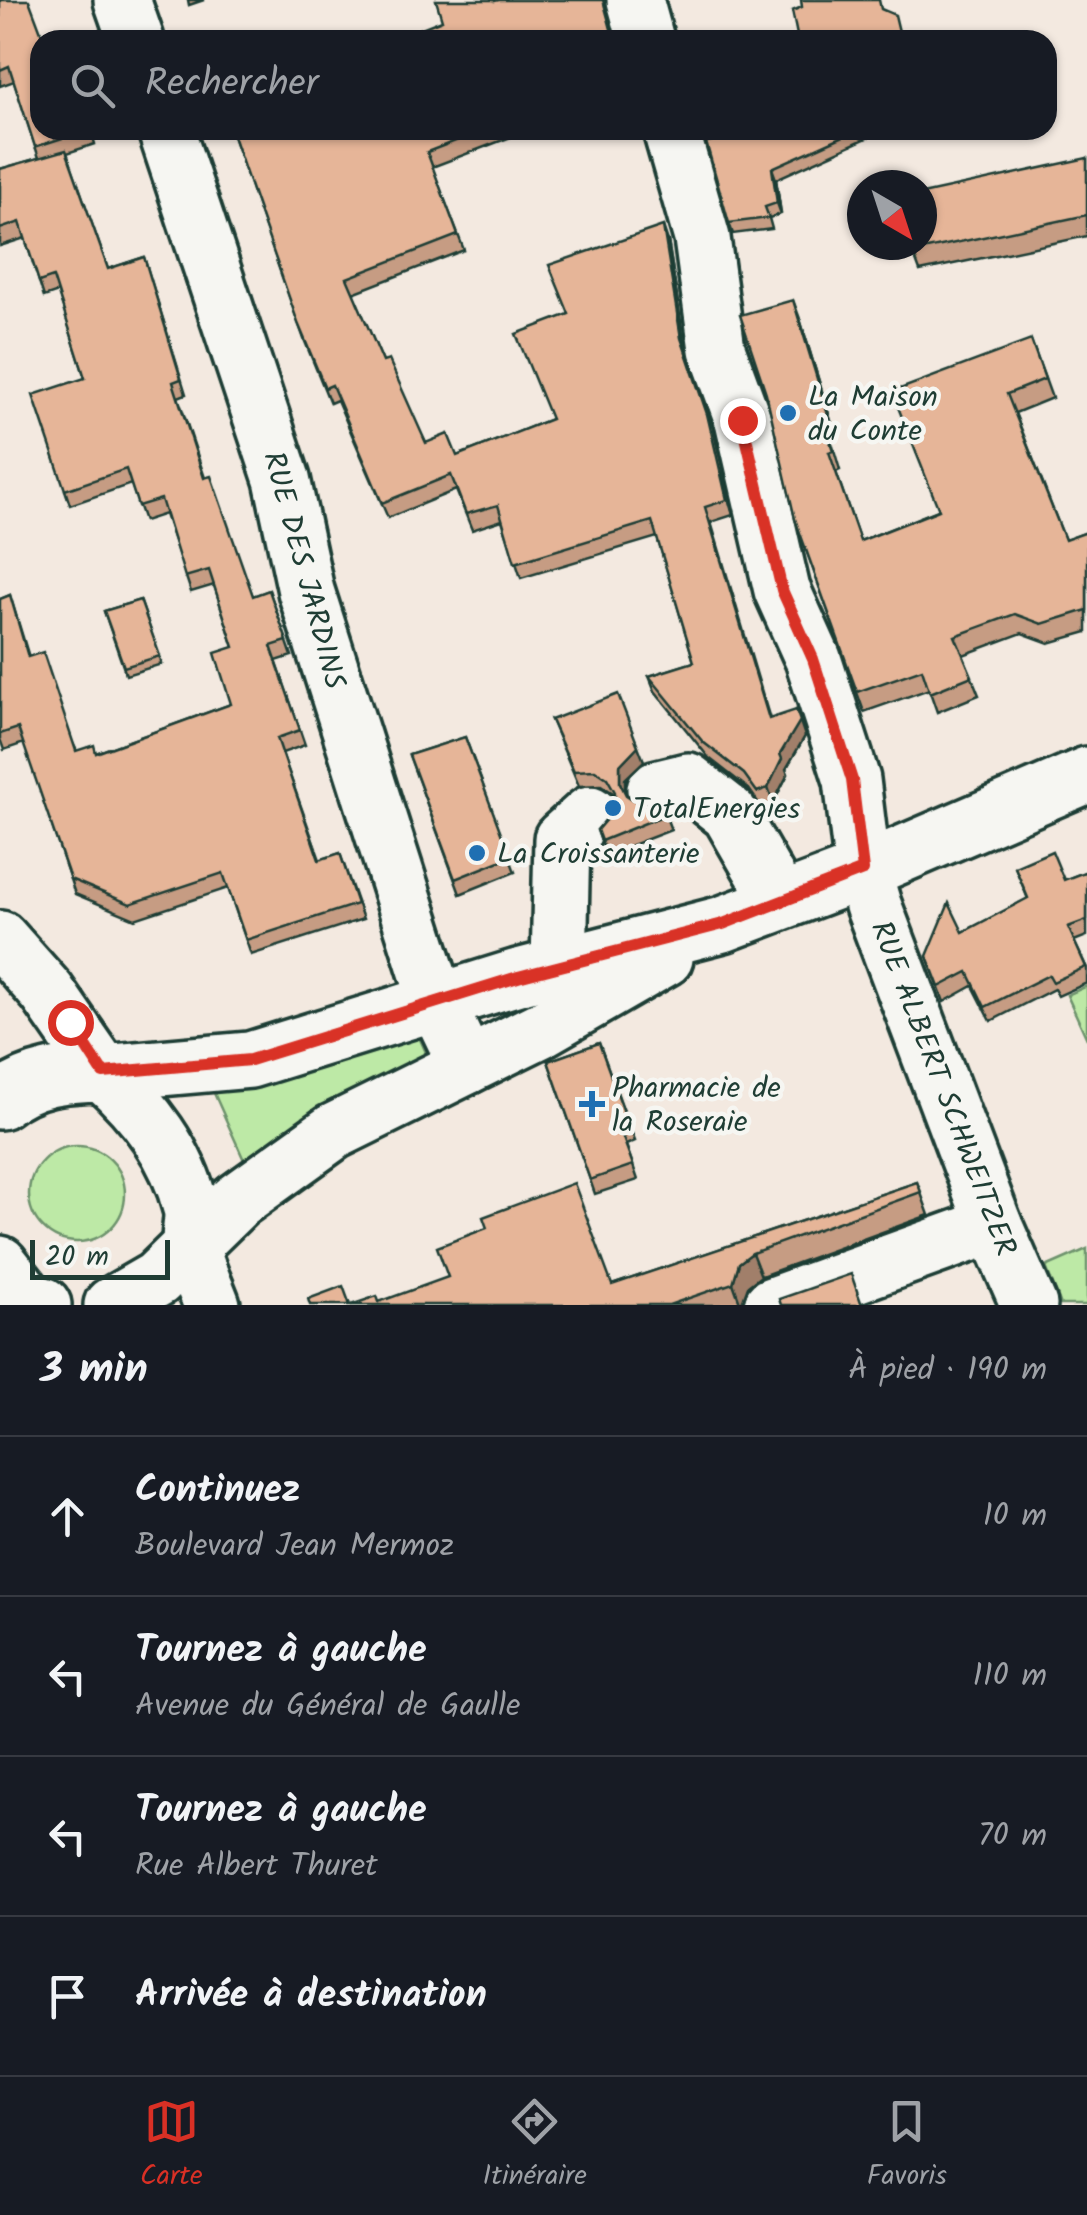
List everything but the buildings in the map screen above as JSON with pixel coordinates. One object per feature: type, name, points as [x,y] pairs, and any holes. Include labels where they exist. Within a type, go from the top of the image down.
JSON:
[{"type":"main road","points":[[122,0],[132,30]]},
{"type":"main road","points":[[635,0],[643,30]]},
{"type":"main road","name":"RUE DES JARDINS","points":[[169,140],[282,479],[306,591],[437,1003],[467,1066]]},
{"type":"main road","name":"RUE ALBERT SCHWEITZER","points":[[674,140],[702,238],[717,349],[742,420],[782,590],[813,659],[852,780],[863,870],[882,933],[994,1225],[1029,1305]]},
{"type":"main road","points":[[0,1101],[18,1087],[55,1074],[250,1060],[559,966],[723,924],[863,870],[1087,775]]},
{"type":"main road","points":[[655,789],[688,782],[730,814],[780,902]]},
{"type":"main road","points":[[559,966],[562,839],[590,814]]},
{"type":"main road","points":[[112,1305],[132,1298],[158,1279],[189,1243],[237,1202],[334,1132],[540,1030],[723,924]]},
{"type":"main road","points":[[0,939],[47,992],[103,1073],[149,1118],[166,1144],[192,1212],[189,1243],[212,1305]]},
{"type":"main road","points":[[772,1305],[913,1283],[994,1225]]},
{"type":"green space","points":[[1087,986],[1087,1039],[1067,995]]},
{"type":"green space","points":[[419,1037],[428,1057],[318,1108],[244,1160],[209,1082]]},
{"type":"green space","points":[[77,1146],[95,1149],[111,1160],[122,1176],[122,1212],[111,1228],[95,1239],[77,1242],[59,1239],[43,1228],[32,1212],[29,1194],[32,1176],[43,1160],[59,1149]]},
{"type":"green space","points":[[1087,1249],[1087,1305],[1061,1305],[1046,1267]]},
{"type":"place","name":"La Maison du Conte","points":[[788,413]]},
{"type":"place","name":"TotalEnergies","points":[[613,808]]},
{"type":"place","name":"La Croissanterie","points":[[477,853]]},
{"type":"place","name":"Pharmacie de la Roseraie","points":[[592,1104]]},
{"type":"route","points":[[70,1022],[103,1073],[250,1060],[518,977],[723,924],[863,870],[852,780],[813,659],[782,590],[742,420]]}]
